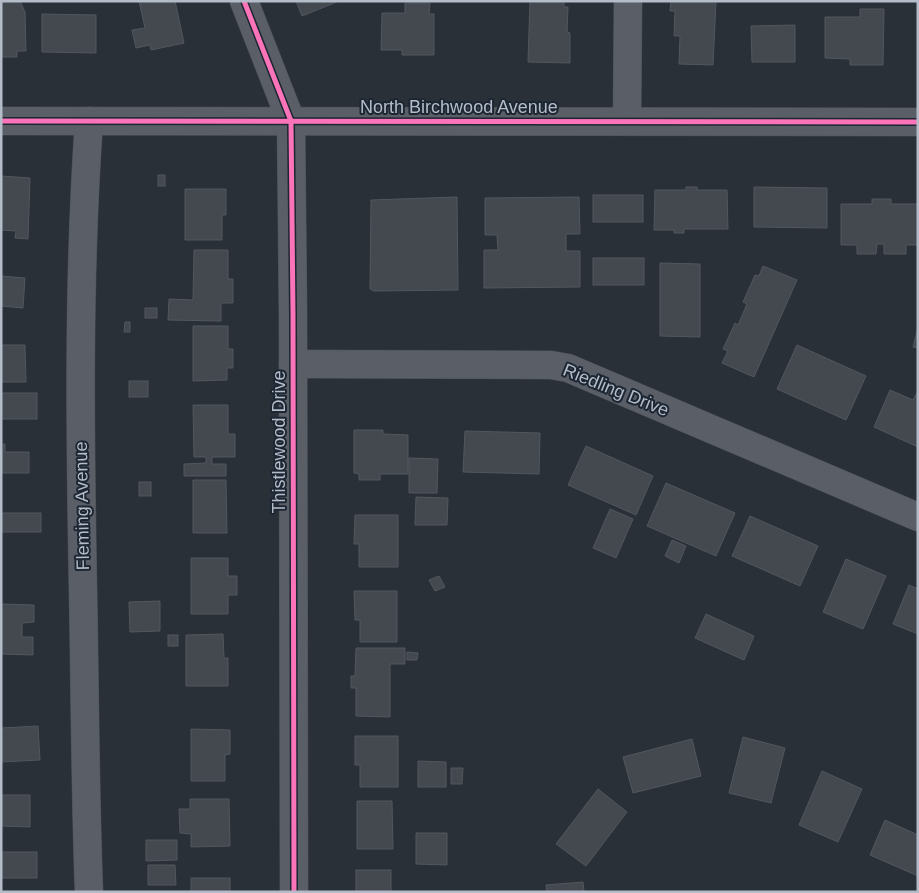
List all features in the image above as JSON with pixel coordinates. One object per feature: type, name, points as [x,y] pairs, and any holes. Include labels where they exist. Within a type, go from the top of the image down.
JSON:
[{"type":"street","name":"Thistlewood Drive","points":[[244,1],[292,121],[294,892]]},
{"type":"street","points":[[627,121],[628,1]]},
{"type":"street","name":"North Birchwood Avenue","points":[[1,121],[918,122]]},
{"type":"street","name":"Fleming Avenue","points":[[89,121],[84,190],[81,284],[81,481],[89,892]]},
{"type":"street","name":"Riedling Drive","points":[[293,364],[551,365],[568,368],[918,517]]},
{"type":"building","points":[[1,1],[20,1],[25,12],[26,51],[17,51],[17,57],[1,57]]},
{"type":"building","points":[[139,1],[175,1],[184,43],[151,50],[150,45],[136,48],[132,30],[145,28]]},
{"type":"building","points":[[296,1],[339,1],[302,16]]},
{"type":"building","points":[[530,1],[564,1],[564,7],[568,7],[567,32],[570,33],[570,63],[528,62]]},
{"type":"building","points":[[671,1],[716,1],[713,65],[679,64],[680,36],[674,36],[675,11],[670,11]]},
{"type":"building","points":[[405,3],[430,3],[429,14],[434,14],[434,55],[402,55],[402,50],[381,50],[382,13],[405,13]]},
{"type":"building","points":[[860,9],[884,9],[883,65],[850,65],[850,59],[825,58],[825,17],[860,17]]},
{"type":"building","points":[[42,14],[96,15],[96,53],[42,52]]},
{"type":"building","points":[[795,25],[795,62],[752,62],[751,26]]},
{"type":"building","points":[[158,175],[165,175],[165,186],[158,186]]},
{"type":"building","points":[[1,176],[30,178],[28,239],[15,238],[16,231],[1,230]]},
{"type":"building","points":[[686,187],[697,187],[697,190],[727,190],[728,229],[684,229],[684,233],[674,233],[674,230],[654,230],[655,190],[686,190]]},
{"type":"building","points":[[754,187],[827,188],[827,228],[754,227]]},
{"type":"building","points":[[185,189],[226,189],[226,215],[222,215],[222,240],[185,240]]},
{"type":"building","points":[[593,195],[643,195],[643,222],[593,222]]},
{"type":"building","points":[[457,197],[458,290],[374,291],[370,289],[371,200]]},
{"type":"building","points":[[579,197],[580,234],[566,234],[566,251],[580,251],[580,287],[484,288],[484,250],[498,250],[497,235],[485,235],[485,198]]},
{"type":"building","points":[[872,199],[891,199],[891,204],[918,204],[918,245],[906,245],[906,254],[884,254],[884,244],[877,244],[876,254],[857,254],[857,245],[841,245],[841,204],[872,204]]},
{"type":"building","points":[[194,250],[228,250],[228,279],[233,279],[233,303],[221,303],[221,321],[168,320],[169,299],[193,300]]},
{"type":"building","points":[[593,258],[644,258],[644,285],[593,285]]},
{"type":"building","points":[[660,263],[700,264],[700,337],[660,336]]},
{"type":"building","points":[[763,266],[797,280],[754,377],[722,363],[728,351],[723,349],[735,323],[738,325],[747,304],[743,302],[755,275],[759,276]]},
{"type":"building","points":[[1,276],[25,278],[23,308],[1,306]]},
{"type":"building","points":[[145,308],[157,308],[157,318],[145,318]]},
{"type":"building","points":[[125,322],[130,322],[130,332],[124,332]]},
{"type":"building","points":[[193,326],[228,326],[228,349],[233,349],[233,368],[227,368],[227,380],[193,381]]},
{"type":"building","points":[[918,327],[918,348],[913,347]]},
{"type":"building","points":[[1,345],[25,345],[26,382],[1,382]]},
{"type":"building","points":[[797,345],[866,376],[846,420],[777,389]]},
{"type":"building","points":[[129,381],[148,381],[148,397],[129,397]]},
{"type":"building","points":[[890,390],[913,400],[918,391],[918,447],[874,427]]},
{"type":"building","points":[[1,393],[37,393],[37,419],[1,419]]},
{"type":"building","points":[[193,405],[228,405],[228,434],[235,434],[235,457],[212,457],[212,464],[226,464],[226,476],[184,476],[184,464],[206,463],[206,457],[194,457]]},
{"type":"building","points":[[354,430],[383,430],[383,434],[408,435],[408,474],[380,474],[380,480],[359,480],[359,474],[354,473]]},
{"type":"building","points":[[465,431],[540,433],[539,474],[463,472]]},
{"type":"building","points":[[1,444],[5,444],[5,452],[29,452],[29,473],[1,473]]},
{"type":"building","points":[[586,446],[653,476],[636,515],[568,485]]},
{"type":"building","points":[[409,458],[438,459],[437,493],[409,493]]},
{"type":"building","points":[[193,480],[226,480],[227,533],[193,533]]},
{"type":"building","points":[[139,482],[151,482],[151,496],[139,496]]},
{"type":"building","points":[[666,483],[735,513],[716,556],[647,526]]},
{"type":"building","points":[[416,497],[448,498],[447,525],[415,525]]},
{"type":"building","points":[[610,509],[633,519],[616,558],[593,548]]},
{"type":"building","points":[[1,513],[41,513],[41,532],[1,532]]},
{"type":"building","points":[[355,515],[398,515],[398,567],[359,567],[359,544],[354,544]]},
{"type":"building","points":[[750,516],[818,546],[800,586],[732,556]]},
{"type":"building","points":[[672,540],[686,546],[679,563],[665,556]]},
{"type":"building","points":[[191,558],[228,558],[228,576],[237,576],[237,595],[228,595],[228,614],[191,614]]},
{"type":"building","points":[[846,559],[886,576],[863,629],[823,612]]},
{"type":"building","points":[[439,576],[445,587],[435,591],[429,580]]},
{"type":"building","points":[[909,585],[918,589],[918,634],[893,624]]},
{"type":"building","points":[[354,591],[397,591],[397,642],[360,642],[360,620],[355,620]]},
{"type":"building","points":[[160,601],[160,631],[130,632],[129,602]]},
{"type":"building","points":[[1,604],[34,605],[34,622],[22,623],[22,637],[33,637],[33,655],[1,654]]},
{"type":"building","points":[[706,614],[754,636],[744,660],[695,638]]},
{"type":"building","points":[[223,634],[224,658],[228,658],[228,686],[186,686],[186,635]]},
{"type":"building","points":[[168,635],[178,635],[178,646],[168,646]]},
{"type":"building","points":[[356,648],[405,648],[405,664],[390,664],[390,717],[356,716],[356,688],[351,688],[351,676],[355,676]]},
{"type":"building","points":[[407,652],[418,653],[417,660],[407,660]]},
{"type":"building","points":[[38,726],[40,760],[1,762],[1,728]]},
{"type":"building","points":[[191,729],[230,730],[230,754],[225,755],[225,781],[191,781]]},
{"type":"building","points":[[355,736],[398,736],[398,787],[360,787],[360,765],[355,765]]},
{"type":"building","points":[[743,737],[785,748],[771,803],[729,793]]},
{"type":"building","points":[[692,739],[701,776],[633,793],[623,757]]},
{"type":"building","points":[[418,761],[446,762],[446,787],[418,787]]},
{"type":"building","points":[[451,768],[463,768],[462,784],[451,784]]},
{"type":"building","points":[[822,771],[862,789],[838,842],[799,825]]},
{"type":"building","points":[[598,789],[627,812],[586,866],[556,844]]},
{"type":"building","points":[[1,795],[30,795],[30,827],[1,826]]},
{"type":"building","points":[[190,799],[229,799],[230,846],[191,847],[191,834],[180,833],[179,809],[190,809]]},
{"type":"building","points":[[357,801],[392,801],[393,849],[357,849]]},
{"type":"building","points":[[885,820],[918,835],[918,876],[870,855]]},
{"type":"building","points":[[416,833],[447,833],[447,865],[416,864]]},
{"type":"building","points":[[146,840],[177,840],[177,860],[146,861]]},
{"type":"building","points":[[1,852],[37,852],[37,878],[1,878]]},
{"type":"building","points":[[148,865],[175,865],[176,885],[148,885]]},
{"type":"building","points":[[356,870],[391,870],[391,892],[356,892]]},
{"type":"building","points":[[191,878],[230,878],[230,892],[191,892]]},
{"type":"building","points":[[583,882],[584,892],[547,892],[546,885]]},
{"type":"cycle path","points":[[244,1],[291,121],[294,892]]},
{"type":"cycle path","points":[[1,121],[918,122]]}]
